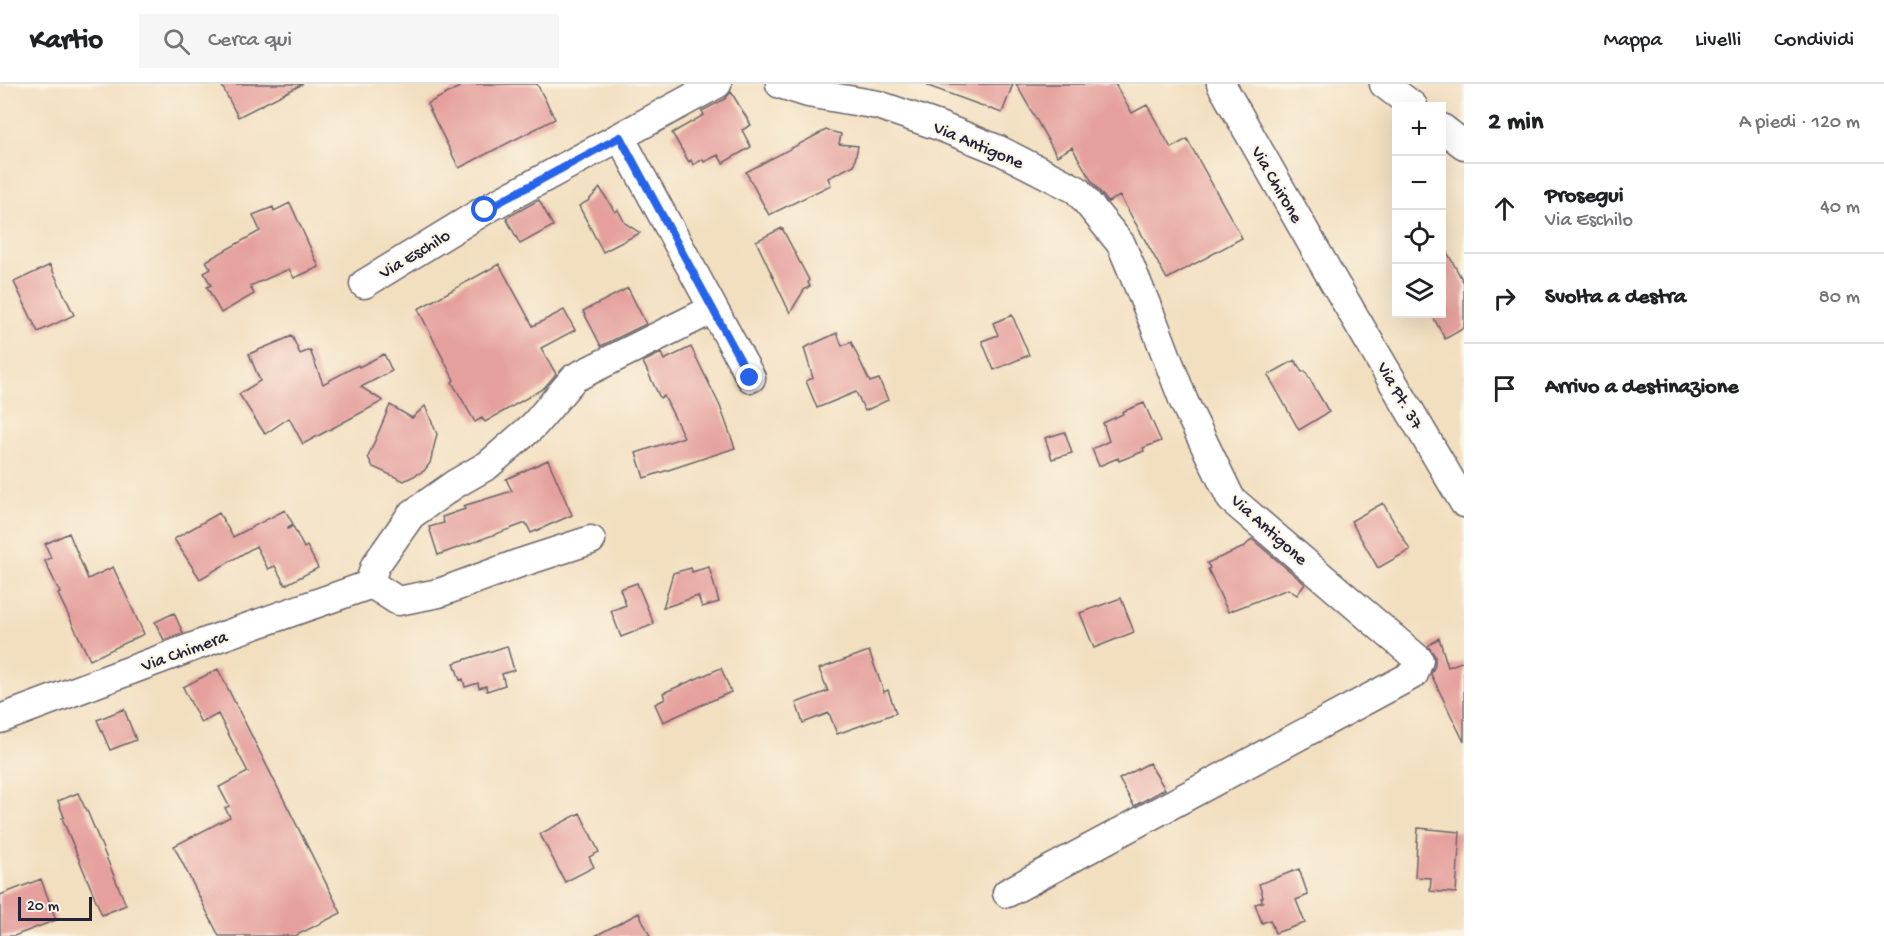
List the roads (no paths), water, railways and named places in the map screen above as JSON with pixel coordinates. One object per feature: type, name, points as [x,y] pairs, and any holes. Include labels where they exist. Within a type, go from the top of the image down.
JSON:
[{"type":"street","name":"Via Eschilo","points":[[364,284],[485,210],[717,84]]},
{"type":"street","name":"Via Antigone","points":[[780,84],[808,93],[878,105],[999,150],[1077,190],[1120,244],[1184,402],[1232,499],[1419,660],[1414,674],[1007,893]]},
{"type":"street","name":"Via Chirone","points":[[1221,84],[1336,286]]},
{"type":"street","points":[[1384,84],[1408,102]]},
{"type":"street","points":[[1446,131],[1464,145]]},
{"type":"street","points":[[620,137],[750,378]]},
{"type":"street","name":"Via Pt. 37","points":[[1336,286],[1464,503]]},
{"type":"street","points":[[591,540],[439,593],[398,601],[369,585],[375,566],[411,515],[454,484],[489,465],[534,425],[574,378],[713,309]]},
{"type":"street","name":"Via Chimera","points":[[0,719],[217,638],[369,585]]}]
